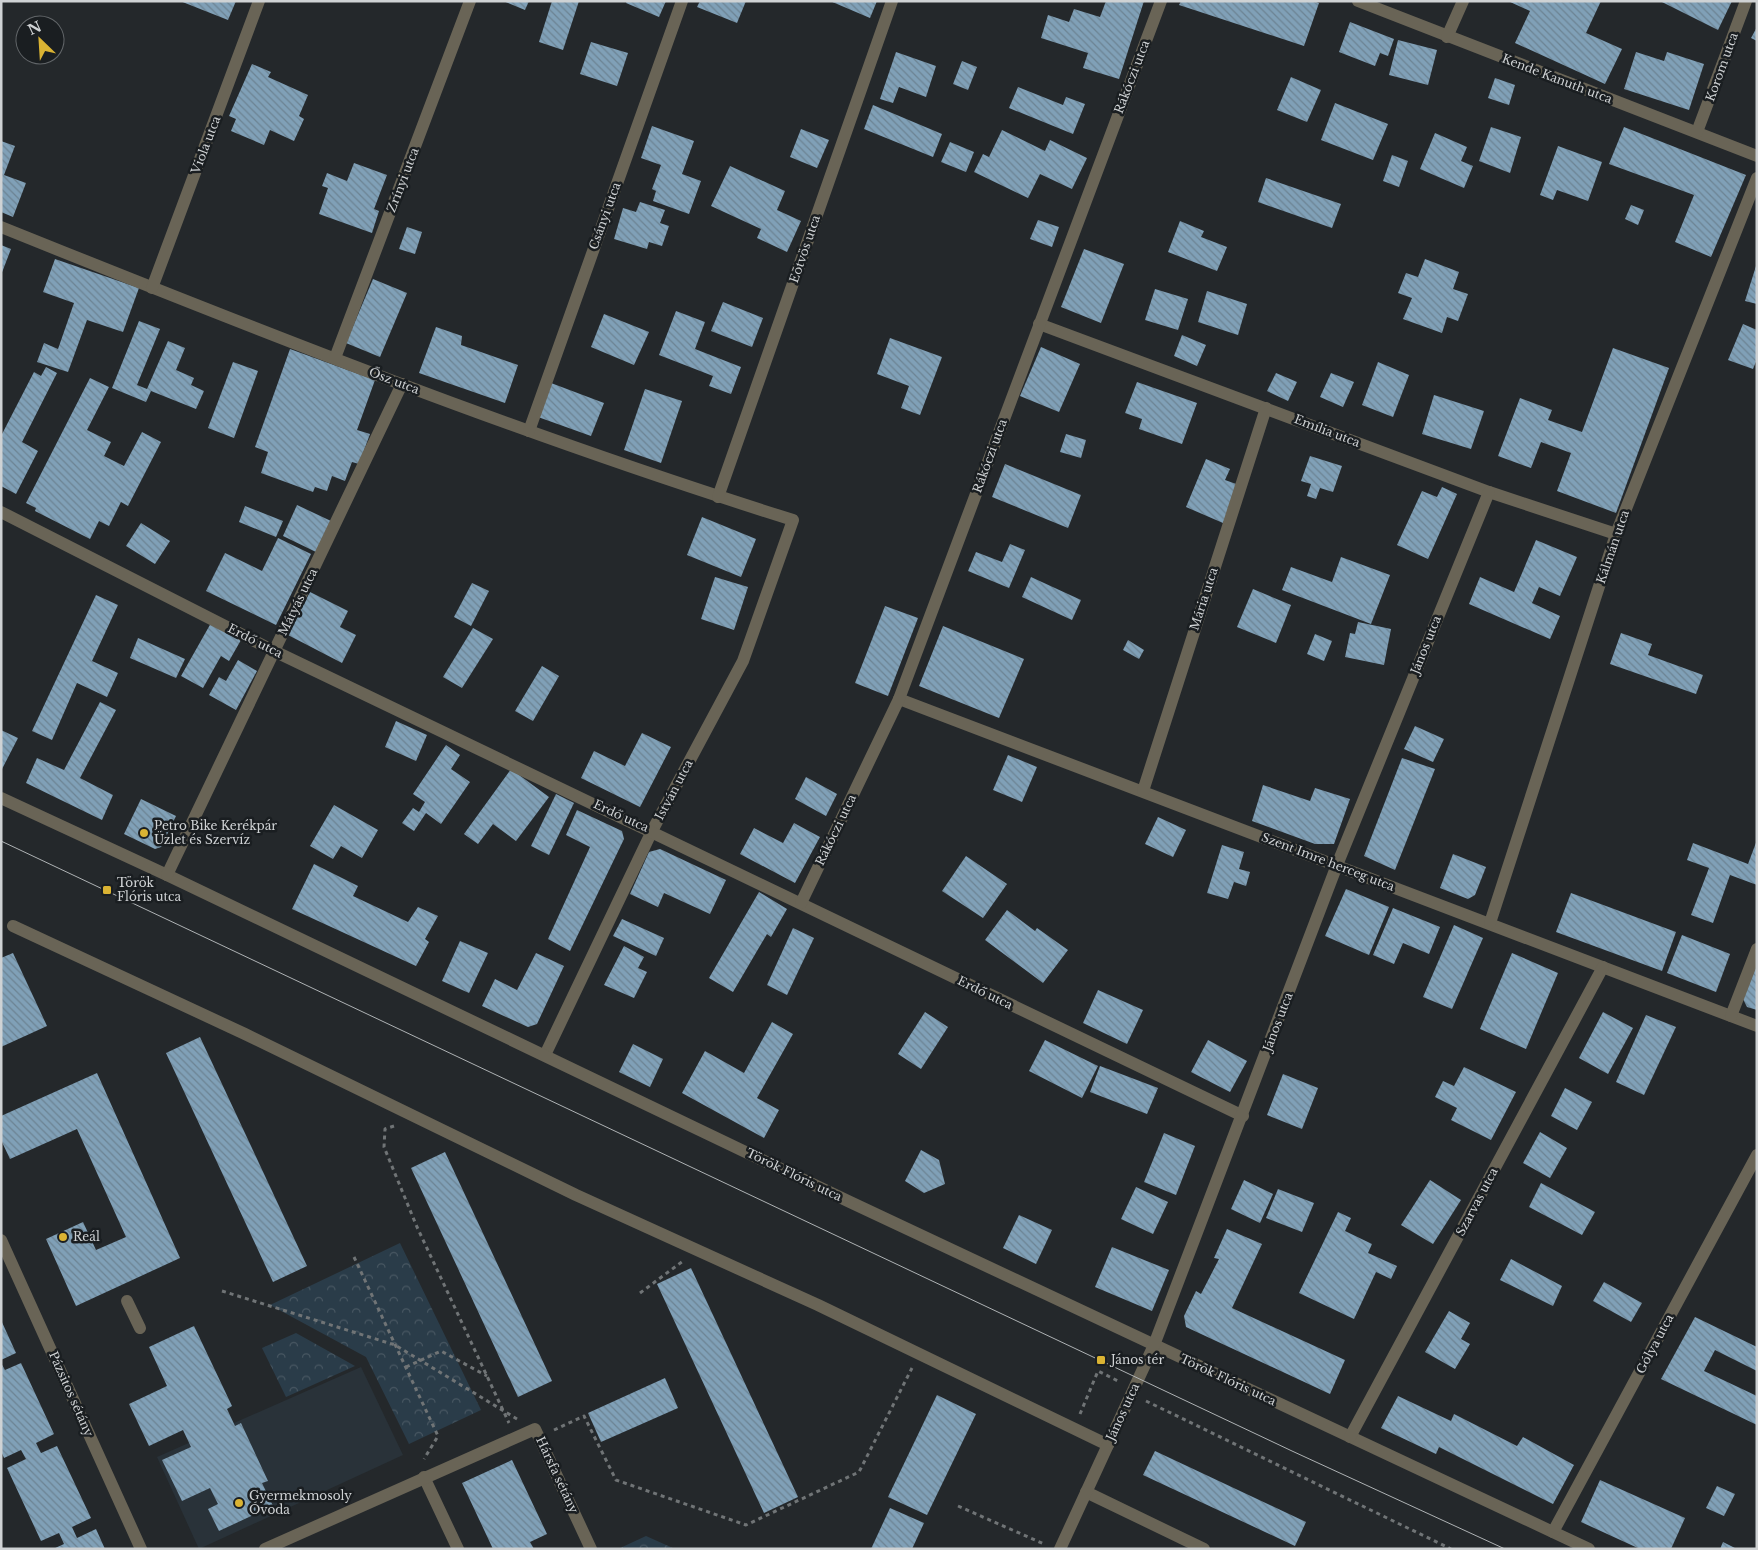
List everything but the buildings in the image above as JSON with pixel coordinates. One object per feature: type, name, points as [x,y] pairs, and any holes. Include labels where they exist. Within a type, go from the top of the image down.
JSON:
[{"type":"street","name":"Viola utca","points":[[152,288],[259,1]]},
{"type":"street","name":"Zrínyi utca","points":[[335,358],[470,1]]},
{"type":"street","name":"Csányi utca","points":[[529,432],[682,1]]},
{"type":"street","name":"Eötvös utca","points":[[718,497],[892,1]]},
{"type":"street","name":"Rákóczi utca","points":[[801,903],[899,699],[1038,324],[1161,1]]},
{"type":"street","name":"Kende Kanuth utca","points":[[1358,1],[1757,156]]},
{"type":"street","points":[[1447,37],[1463,1]]},
{"type":"street","name":"Korom utca","points":[[1697,132],[1746,1]]},
{"type":"street","name":"Kálmán utca","points":[[1490,923],[1616,534],[1757,178]]},
{"type":"street","name":"Ősz utca","points":[[1,227],[152,288],[529,432],[718,497],[793,520]]},
{"type":"street","name":"Emília utca","points":[[1038,324],[1489,492],[1616,534]]},
{"type":"street","name":"Mátyás utca","points":[[167,875],[402,384]]},
{"type":"street","name":"Mária utca","points":[[1143,790],[1266,408]]},
{"type":"street","name":"János utca","points":[[1060,1549],[1154,1345],[1243,1116],[1337,865],[1489,492]]},
{"type":"street","name":"Erdő utca","points":[[1,512],[274,651],[1243,1116]]},
{"type":"street","name":"István utca","points":[[545,1055],[652,831],[743,661],[793,520]]},
{"type":"street","name":"Szent Imre herceg utca","points":[[899,699],[1143,790],[1757,1026]]},
{"type":"street","name":"Török Flóris utca","points":[[1,798],[167,875],[1154,1345],[1589,1549]]},
{"type":"street","points":[[12,926],[245,1034],[576,1195],[818,1305],[1108,1445]]},
{"type":"street","points":[[1731,1016],[1757,949]]},
{"type":"street","name":"Szarvas utca","points":[[1350,1437],[1603,967]]},
{"type":"street","name":"Gólya utca","points":[[1553,1532],[1757,1155]]},
{"type":"street","name":"Pázsitos sétány","points":[[1,1240],[141,1549]]},
{"type":"street","points":[[127,1301],[140,1328]]},
{"type":"street","name":"Hársfa sétány","points":[[265,1549],[424,1477],[516,1438],[537,1433],[591,1549]]},
{"type":"street","points":[[424,1477],[458,1549]]},
{"type":"street","points":[[1086,1492],[1204,1549]]},
{"type":"path","points":[[400,1124],[385,1130],[384,1146],[417,1227],[516,1438]]},
{"type":"path","points":[[354,1256],[438,1436],[419,1466],[424,1477]]},
{"type":"path","points":[[640,1293],[686,1259]]},
{"type":"path","points":[[222,1291],[395,1345],[503,1410],[537,1433],[584,1416],[616,1480],[746,1525],[860,1472],[914,1363]]},
{"type":"path","points":[[406,1367],[441,1351],[487,1376]]},
{"type":"path","points":[[1074,1428],[1098,1371],[1133,1392],[1451,1549]]},
{"type":"path","points":[[958,1506],[1045,1545]]},
{"type":"shaded area","name":"Gyermekmosoly Óvoda","points":[[361,1367],[403,1455],[199,1549],[157,1457]]},
{"type":"green space","points":[[400,1243],[481,1410],[409,1444],[366,1357],[270,1305]]},
{"type":"green space","points":[[296,1333],[355,1366],[286,1397],[262,1348]]},
{"type":"green space","points":[[646,1536],[675,1549],[618,1549]]},
{"type":"tram line","points":[[1,841],[1292,1451],[1505,1549]]},
{"type":"place","name":"Petro Bike Kerékpár Üzlet és Szervíz","points":[[144,833]]},
{"type":"place","name":"Török Flóris utca","points":[[107,890]]},
{"type":"place","name":"Reál","points":[[63,1237]]},
{"type":"place","name":"János tér","points":[[1101,1360]]},
{"type":"place","name":"Gyermekmosoly Óvoda","points":[[239,1503]]}]
